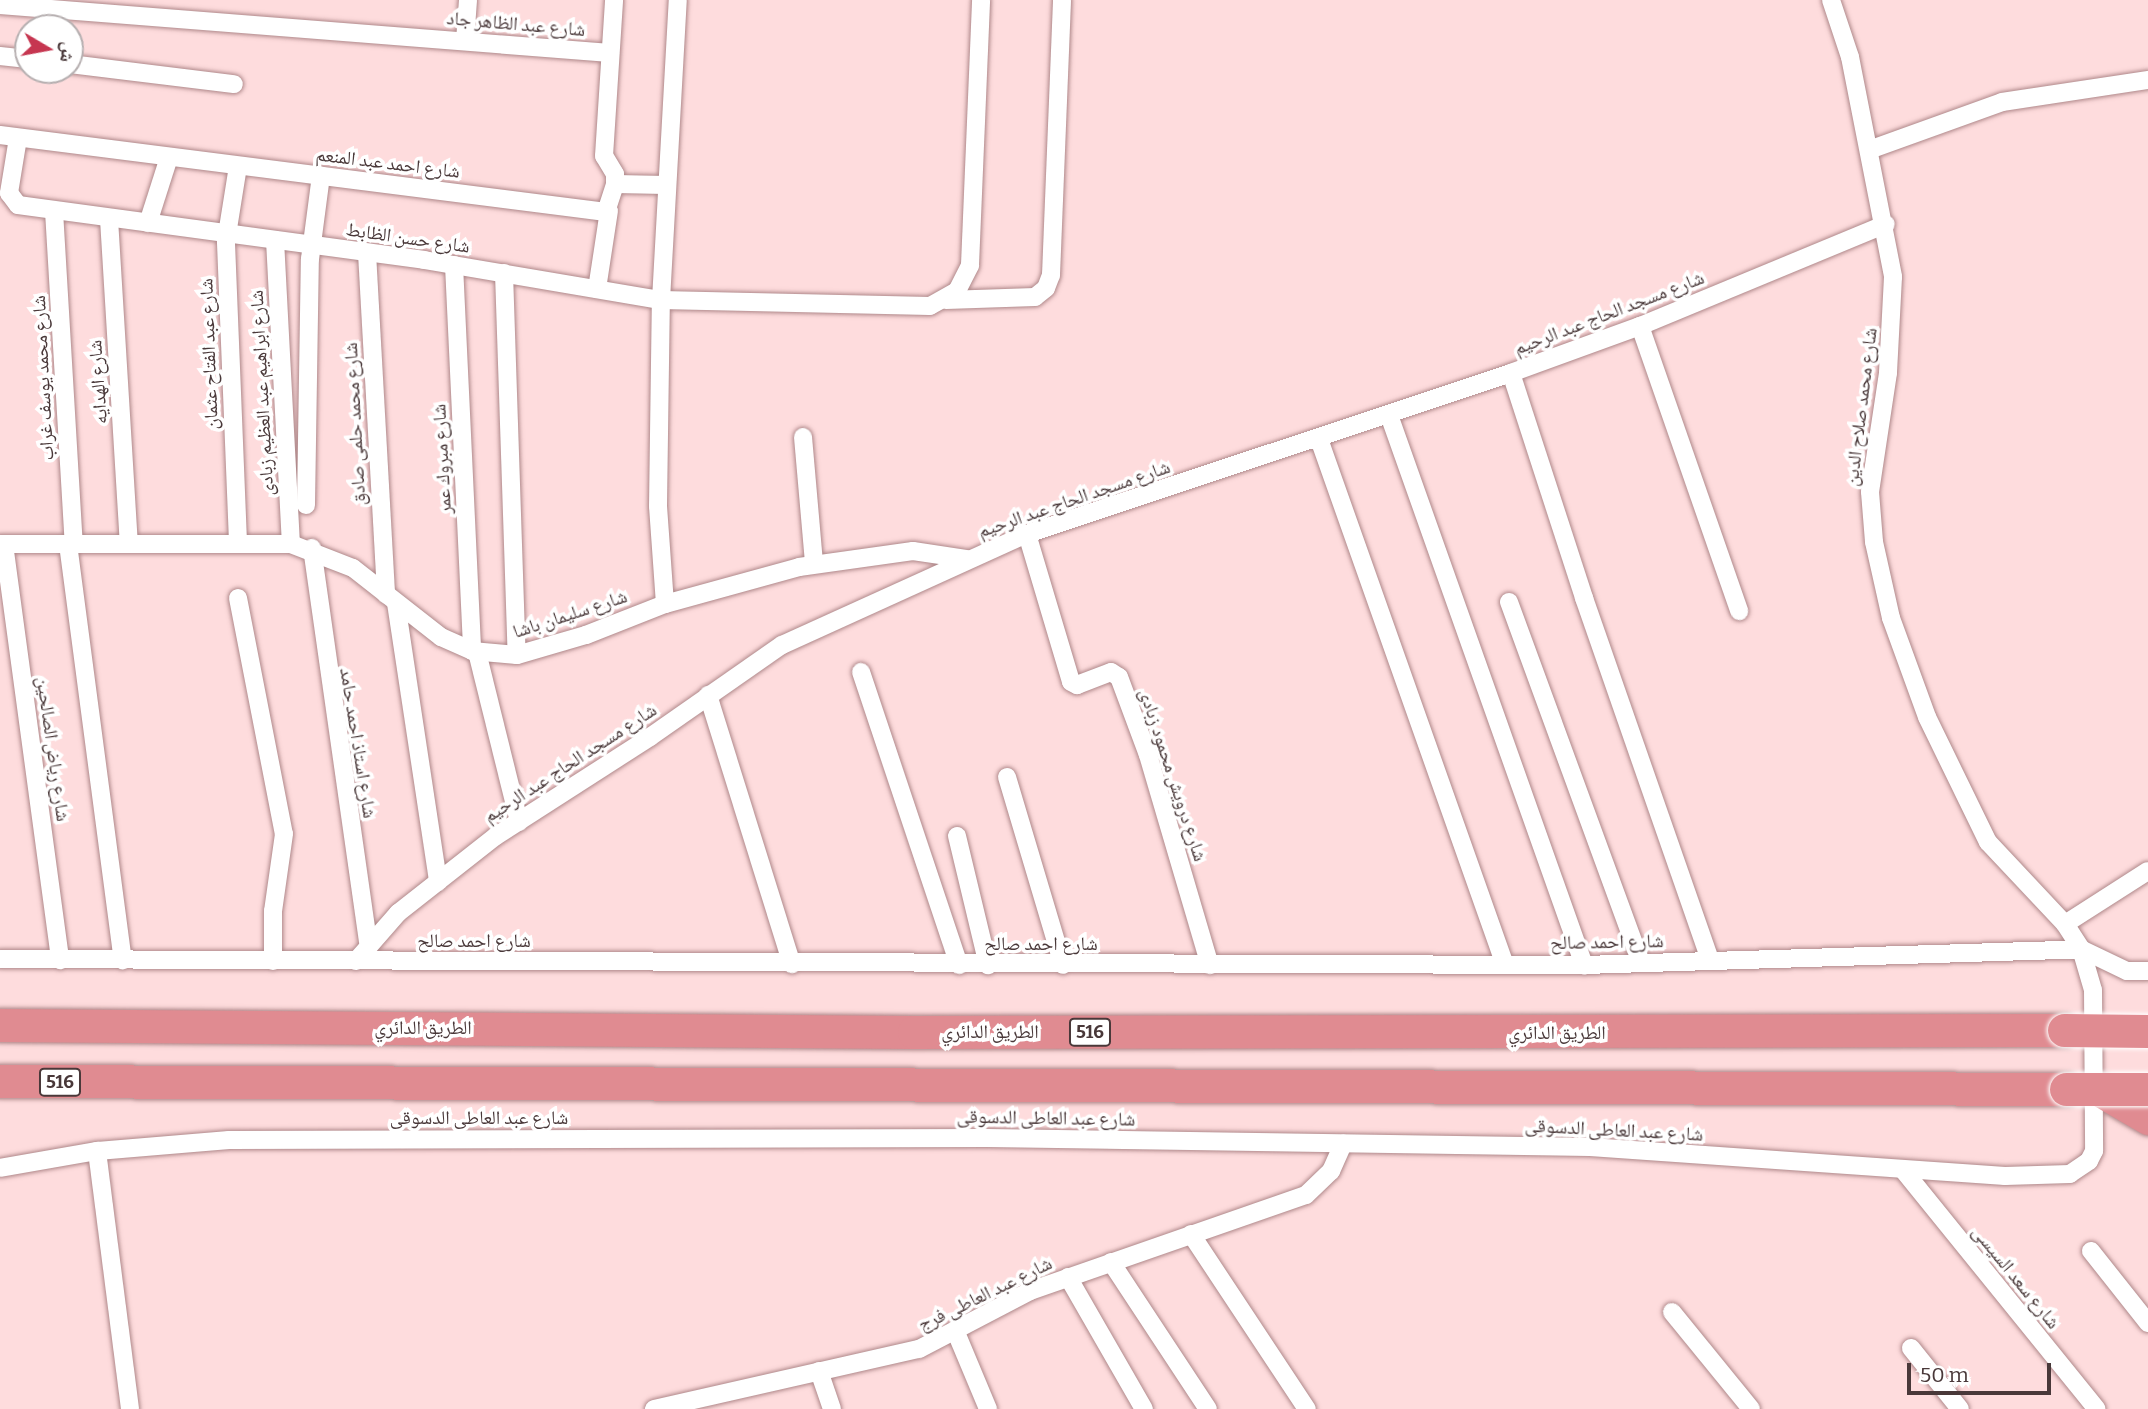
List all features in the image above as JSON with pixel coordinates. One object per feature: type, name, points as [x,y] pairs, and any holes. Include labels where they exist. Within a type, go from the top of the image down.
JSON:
[{"type":"highway","name":"الطريق الدائري","points":[[0,1025],[914,1032],[2148,1031]]},
{"type":"highway","name":"516","points":[[0,1081],[119,1084],[2148,1090]]},
{"type":"highway","points":[[2099,1090],[2148,1118]]},
{"type":"street","points":[[465,41],[468,0]]},
{"type":"street","points":[[597,289],[615,184],[615,174],[604,156],[614,0]]},
{"type":"street","points":[[665,604],[658,506],[661,300],[678,0]]},
{"type":"street","points":[[946,299],[966,280],[970,265],[981,0]]},
{"type":"street","name":"شارع حسن الظابط","points":[[9,137],[9,193],[12,202],[54,211],[454,265],[661,300],[930,306],[946,299],[1035,297],[1046,288],[1052,263],[1062,0]]},
{"type":"street","name":"شارع محمد صلاح الدين","points":[[1831,0],[1850,57],[1886,223],[1893,277],[1892,323],[1870,492],[1874,542],[1891,618],[1927,718],[1965,803],[1988,842],[2065,924],[2081,949],[2093,989],[2094,1151],[2089,1161]]},
{"type":"street","name":"شارع عبد الظاهر جاد","points":[[0,5],[162,8],[465,41],[610,53]]},
{"type":"street","points":[[84,66],[234,83]]},
{"type":"street","points":[[1869,150],[2002,102],[2148,80]]},
{"type":"street","name":"شارع احمد عبد المنعم","points":[[9,137],[609,211]]},
{"type":"street","points":[[148,223],[169,157]]},
{"type":"street","name":"شارع عبد الفتاح عثمان","points":[[238,166],[227,233],[238,542]]},
{"type":"street","points":[[306,505],[313,245],[321,176]]},
{"type":"street","points":[[615,184],[666,185]]},
{"type":"street","name":"شارع محمد يوسف غراب","points":[[54,211],[71,544],[123,960]]},
{"type":"street","name":"شارع الهدايه","points":[[109,219],[129,543]]},
{"type":"street","name":"شارع مسجد الحاج عبد الرحيم","points":[[356,961],[368,942],[438,882],[519,822],[782,645],[1027,534],[1511,373],[1640,326],[1886,223]]},
{"type":"street","name":"شارع ابراهيم عبد العظيم زبادى","points":[[275,240],[290,544]]},
{"type":"street","name":"شارع محمد حلمى صادق","points":[[367,253],[391,599],[438,882]]},
{"type":"street","name":"شارع مبروك عمر","points":[[454,265],[474,652],[519,822]]},
{"type":"street","points":[[504,273],[517,654]]},
{"type":"street","points":[[1640,326],[1739,611]]},
{"type":"street","points":[[1511,373],[1584,598],[1710,960]]},
{"type":"street","points":[[1389,415],[1584,965]]},
{"type":"street","points":[[803,437],[814,564]]},
{"type":"street","points":[[1319,439],[1505,965]]},
{"type":"street","name":"شارع درويش محمود زبادى","points":[[1027,534],[1071,682],[1077,684],[1111,673],[1119,677],[1148,755],[1210,965]]},
{"type":"street","name":"شارع سليمان باشا","points":[[2,544],[238,542],[290,544],[312,548],[353,568],[441,637],[474,652],[517,654],[586,635],[665,604],[814,564],[913,551],[967,559]]},
{"type":"street","name":"شارع رياض الصالحين","points":[[2,544],[61,960]]},
{"type":"street","name":"شارع استاذ احمد حامد","points":[[312,548],[368,942]]},
{"type":"street","points":[[238,598],[284,834],[271,929],[273,961]]},
{"type":"street","points":[[1509,602],[1642,963]]},
{"type":"street","points":[[861,672],[959,965]]},
{"type":"street","points":[[708,695],[792,964]]},
{"type":"street","points":[[1007,778],[1063,965]]},
{"type":"street","points":[[957,836],[988,965]]},
{"type":"street","points":[[2065,924],[2148,870]]},
{"type":"street","points":[[2081,949],[2127,971],[2148,971]]},
{"type":"street","name":"شارع احمد صالح","points":[[0,959],[959,965],[1584,965],[2081,949]]},
{"type":"street","name":"شارع عبد العاطى الدسوقى","points":[[0,1168],[97,1151],[229,1140],[468,1139],[986,1138],[1590,1147],[1904,1171],[2070,1174],[2089,1161]]},
{"type":"street","name":"شارع عبد العاطى فرج","points":[[654,1409],[919,1349],[1068,1277],[1306,1195],[1331,1171],[1343,1144]]},
{"type":"street","points":[[97,1151],[130,1409]]},
{"type":"street","name":"شارع سعد السيسى","points":[[1904,1171],[2096,1409]]},
{"type":"street","points":[[1191,1234],[1307,1409]]},
{"type":"street","points":[[2091,1251],[2148,1323]]},
{"type":"street","points":[[1111,1262],[1208,1409]]},
{"type":"street","points":[[1068,1277],[1144,1409]]},
{"type":"street","points":[[1672,1312],[1751,1409]]},
{"type":"street","points":[[955,1330],[988,1409]]},
{"type":"street","points":[[1911,1348],[1960,1409]]},
{"type":"street","points":[[819,1371],[832,1409]]}]
